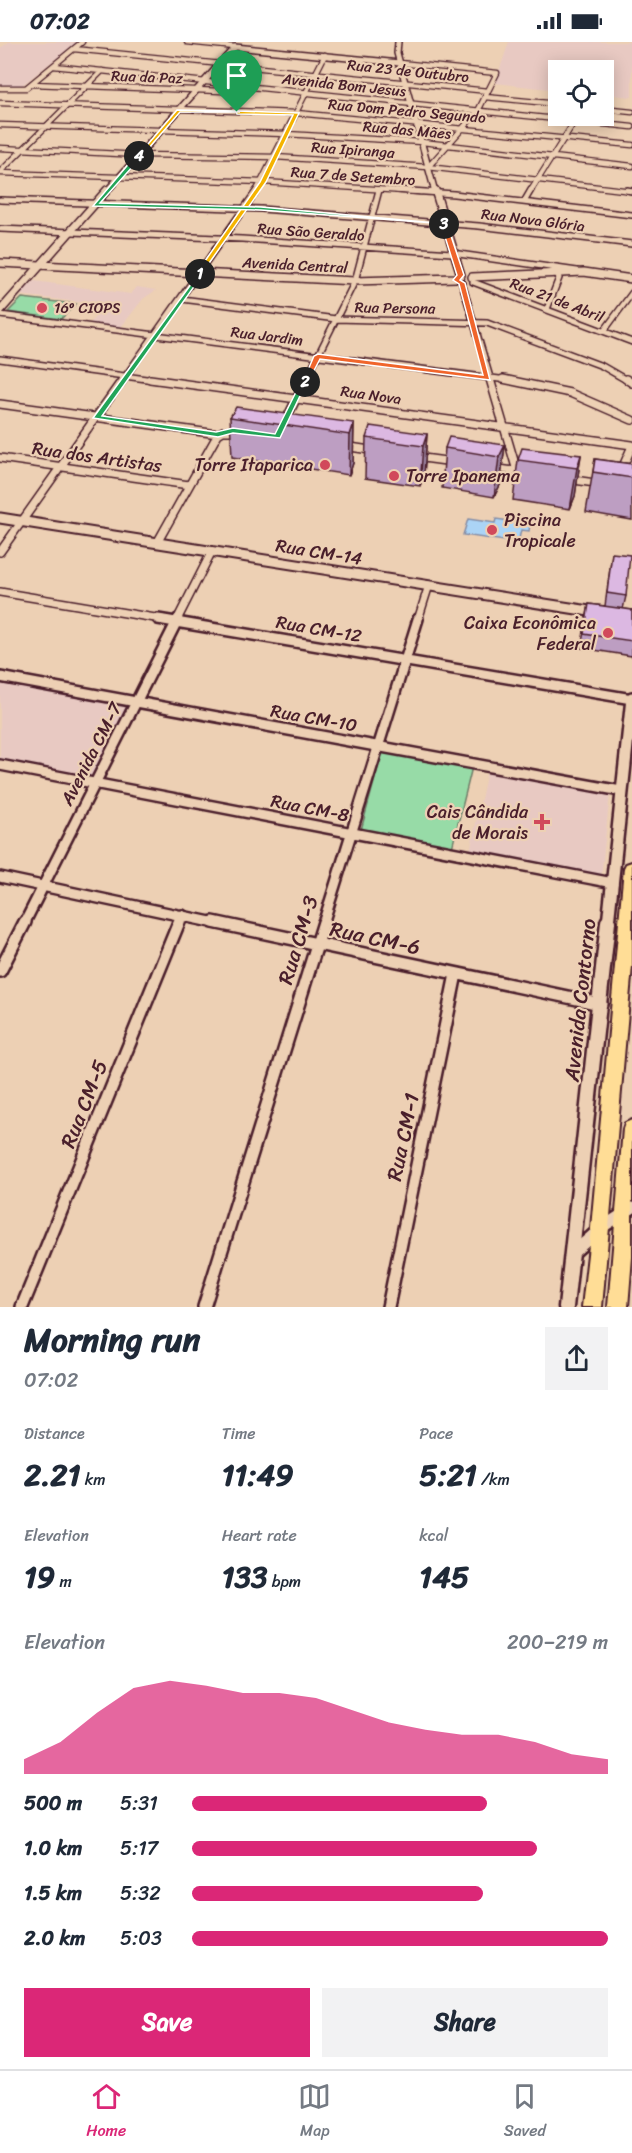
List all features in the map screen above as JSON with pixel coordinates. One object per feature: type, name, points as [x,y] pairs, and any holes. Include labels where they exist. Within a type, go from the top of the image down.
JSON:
[{"type":"highway","points":[[592,1307],[632,868]]},
{"type":"highway","points":[[618,1307],[629,1209],[632,1129]]},
{"type":"street","points":[[0,88],[23,89],[32,84],[82,42]]},
{"type":"street","points":[[187,42],[497,73],[478,111],[428,167]]},
{"type":"street","points":[[398,42],[397,53],[459,280],[517,471]]},
{"type":"street","points":[[0,313],[235,47]]},
{"type":"street","name":"Rua 23 de Outubro","points":[[74,49],[488,91]]},
{"type":"street","points":[[0,552],[200,274],[263,182],[325,56]]},
{"type":"street","name":"Avenida Bom Jesus","points":[[54,66],[270,91],[548,118]]},
{"type":"street","points":[[0,172],[102,71]]},
{"type":"street","name":"Rua da Paz","points":[[32,84],[196,91],[270,91]]},
{"type":"street","points":[[485,97],[548,103]]},
{"type":"street","name":"Rua Dom Pedro Segundo","points":[[0,103],[179,111],[296,113],[417,125],[465,127],[632,145]]},
{"type":"street","points":[[614,110],[632,112]]},
{"type":"street","name":"Rua das Mães","points":[[0,125],[286,134],[422,142],[632,166]]},
{"type":"street","points":[[524,202],[571,126]]},
{"type":"street","name":"Avenida Bom Jesus","points":[[614,126],[632,128]]},
{"type":"street","name":"Rua Ipiranga","points":[[0,148],[140,155],[275,157],[428,167],[632,191]]},
{"type":"street","name":"Rua 7 de Setembro","points":[[0,172],[118,179],[263,182],[436,194],[632,215]]},
{"type":"street","points":[[282,427],[355,281],[379,190]]},
{"type":"street","name":"Rua Nova Glória","points":[[0,200],[244,209],[444,223],[632,244]]},
{"type":"street","name":"Rua São Geraldo","points":[[0,229],[452,253],[557,270]]},
{"type":"street","name":"Avenida Central","points":[[0,263],[355,281],[473,280]]},
{"type":"street","points":[[547,309],[557,270]]},
{"type":"street","points":[[473,280],[557,270],[632,279]]},
{"type":"street","name":"Rua 21 de Abril","points":[[473,280],[632,342]]},
{"type":"street","points":[[604,331],[632,293]]},
{"type":"street","name":"Rua Persona","points":[[182,299],[336,319],[471,322],[500,326],[602,366],[632,383]]},
{"type":"street","name":"Rua Jardim","points":[[0,313],[531,383],[570,393],[632,420]]},
{"type":"street","name":"Rua Nova","points":[[0,359],[502,426],[632,446]]},
{"type":"street","points":[[0,404],[221,433],[244,432]]},
{"type":"street","points":[[157,543],[221,433]]},
{"type":"street","points":[[336,445],[383,452]]},
{"type":"street","points":[[619,477],[632,446]]},
{"type":"street","points":[[405,455],[458,463]]},
{"type":"street","name":"Rua dos Artistas","points":[[0,458],[189,485]]},
{"type":"street","points":[[482,466],[538,475]]},
{"type":"street","points":[[560,478],[615,486]]},
{"type":"street","name":"Rua CM-14","points":[[0,518],[617,615]]},
{"type":"street","name":"Avenida CM-7","points":[[0,970],[212,552]]},
{"type":"street","name":"Rua CM-3","points":[[204,1307],[429,585]]},
{"type":"street","name":"Rua CM-12","points":[[0,592],[632,699]]},
{"type":"street","name":"Rua CM-10","points":[[0,677],[621,791]]},
{"type":"street","name":"Avenida Contorno","points":[[566,1307],[601,1004],[632,699]]},
{"type":"street","name":"Rua CM-8","points":[[0,765],[614,884]]},
{"type":"street","name":"Rua CM-6","points":[[0,877],[601,1004]]},
{"type":"street","name":"Rua CM-5","points":[[22,1307],[182,915]]},
{"type":"street","name":"Rua CM-1","points":[[388,1307],[456,974]]},
{"type":"street","points":[[574,1252],[601,1228],[629,1209]]},
{"type":"shaded area","points":[[9,42],[77,42],[20,87],[0,86],[0,48]]},
{"type":"shaded area","points":[[509,42],[632,42],[632,97],[614,95],[614,60],[548,60],[548,89],[495,83]]},
{"type":"shaded area","points":[[34,281],[131,294],[137,287],[156,290],[143,299],[121,327],[90,324],[103,305],[20,295]]},
{"type":"shaded area","points":[[0,683],[129,706],[92,778],[0,760]]},
{"type":"shaded area","name":"Cais Cândida de Morais","points":[[487,771],[610,793],[601,878],[470,851]]},
{"type":"green space","name":"16º CIOPS","points":[[22,298],[76,304],[61,319],[8,312]]},
{"type":"green space","points":[[382,753],[472,767],[452,848],[361,830]]},
{"type":"water","name":"Piscina Tropicale","points":[[468,519],[495,523],[496,519],[530,524],[529,531],[521,530],[518,543],[463,535]]},
{"type":"building","points":[[236,407],[354,423],[350,435],[230,417]]},
{"type":"building","points":[[370,426],[427,434],[423,446],[366,438]]},
{"type":"building","points":[[449,437],[505,445],[499,457],[445,448]]},
{"type":"building","points":[[522,448],[581,455],[577,468],[518,460]]},
{"type":"building","points":[[595,459],[632,464],[632,478],[593,472]]},
{"type":"building","points":[[612,553],[630,555],[626,596],[607,593]]},
{"type":"building","points":[[589,604],[632,610],[632,641],[584,634]]},
{"type":"place","name":"16º CIOPS","points":[[42,308]]},
{"type":"place","name":"Torre Itaparica","points":[[325,465]]},
{"type":"place","name":"Torre Ipanema","points":[[394,476]]},
{"type":"place","name":"Piscina Tropicale","points":[[492,530]]},
{"type":"place","name":"Caixa Econômica Federal","points":[[608,633]]},
{"type":"place","name":"Cais Cândida de Morais","points":[[542,822]]},
{"type":"route","points":[[237,112],[179,111],[96,205],[244,209],[261,209],[444,223],[461,275],[456,280],[462,283],[487,378],[318,356],[277,437],[233,430],[218,434],[97,418],[200,274],[244,209],[263,182],[296,113],[237,112]]}]
